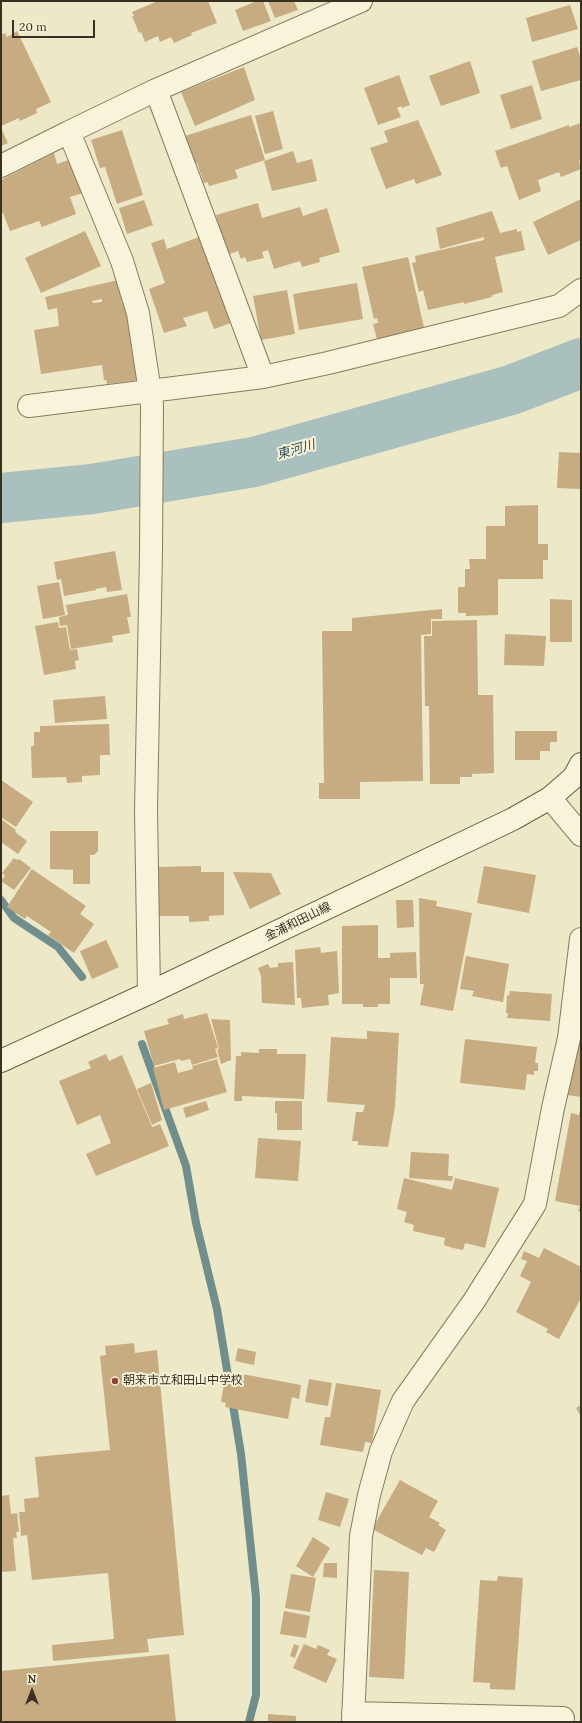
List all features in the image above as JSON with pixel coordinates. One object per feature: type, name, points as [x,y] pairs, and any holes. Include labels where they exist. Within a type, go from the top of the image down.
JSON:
[{"type":"street","points":[[1,166],[156,90],[361,1]]},
{"type":"street","points":[[156,90],[263,377]]},
{"type":"street","points":[[69,132],[122,261],[138,313],[151,398],[151,552],[146,810],[149,993]]},
{"type":"street","points":[[29,406],[151,398],[263,377],[328,363],[559,306],[581,290]]},
{"type":"street","name":"金浦和田山線","points":[[1,1061],[149,993],[506,822],[550,798],[574,777],[581,764]]},
{"type":"street","points":[[550,798],[581,835]]},
{"type":"street","points":[[563,1718],[353,1718],[361,1536],[369,1495],[381,1451],[403,1402],[474,1301],[535,1204],[553,1108],[569,1038],[581,939]]},
{"type":"building","points":[[158,1],[208,1],[217,23],[191,33],[192,35],[174,43],[171,37],[160,42],[158,36],[145,42],[141,32],[139,33],[132,16],[134,16],[132,12]]},
{"type":"building","points":[[257,1],[263,1],[271,21],[243,31],[235,10]]},
{"type":"building","points":[[268,1],[294,1],[298,10],[275,18]]},
{"type":"building","points":[[570,5],[578,29],[532,42],[526,18]]},
{"type":"building","points":[[17,31],[51,102],[36,109],[37,113],[20,121],[19,118],[1,126],[1,35],[5,33],[7,37]]},
{"type":"building","points":[[577,47],[581,59],[581,80],[541,91],[532,61]]},
{"type":"building","points":[[470,61],[480,93],[441,106],[429,76]]},
{"type":"building","points":[[244,67],[255,100],[195,126],[181,92]]},
{"type":"building","points":[[399,75],[410,105],[397,108],[401,117],[378,125],[364,88]]},
{"type":"building","points":[[532,85],[542,119],[511,129],[500,95]]},
{"type":"building","points":[[273,111],[283,149],[265,154],[255,116]]},
{"type":"building","points":[[251,115],[265,160],[235,170],[238,178],[209,186],[208,182],[204,183],[197,163],[194,164],[185,136]]},
{"type":"building","points":[[418,120],[442,175],[416,184],[414,179],[386,189],[370,148],[388,142],[384,131]]},
{"type":"building","points":[[581,123],[581,159],[579,160],[581,169],[561,177],[559,172],[538,180],[541,191],[519,200],[507,166],[501,168],[495,151],[569,125],[569,127]]},
{"type":"building","points":[[1,128],[8,143],[1,146]]},
{"type":"building","points":[[122,130],[143,195],[117,204],[105,167],[100,168],[91,140]]},
{"type":"building","points":[[293,151],[297,163],[312,159],[317,181],[272,191],[264,161]]},
{"type":"building","points":[[54,153],[57,164],[71,159],[83,193],[70,197],[76,214],[42,227],[39,221],[10,231],[3,213],[1,213],[1,180]]},
{"type":"building","points":[[581,199],[581,240],[548,255],[533,222]]},
{"type":"building","points":[[144,200],[153,225],[127,234],[119,208]]},
{"type":"building","points":[[258,203],[262,218],[300,207],[303,216],[327,208],[340,252],[319,258],[320,262],[302,267],[300,261],[274,269],[268,250],[262,252],[264,258],[247,262],[245,257],[241,259],[238,251],[227,255],[216,215]]},
{"type":"building","points":[[492,211],[500,233],[517,229],[517,232],[521,231],[525,250],[495,257],[503,292],[492,295],[492,297],[464,304],[464,302],[428,310],[423,290],[419,292],[412,263],[416,262],[415,256],[484,240],[484,237],[440,249],[436,228]]},
{"type":"building","points":[[85,231],[101,266],[41,293],[25,258]]},
{"type":"building","points":[[199,237],[231,323],[214,329],[207,311],[183,318],[187,326],[164,333],[149,289],[165,283],[151,243],[164,239],[167,249]]},
{"type":"building","points":[[408,257],[425,332],[378,343],[373,324],[378,323],[377,318],[374,319],[362,267]]},
{"type":"building","points":[[118,280],[122,303],[125,302],[130,337],[134,337],[140,380],[107,384],[106,380],[104,380],[102,365],[41,374],[34,330],[59,326],[57,308],[48,310],[45,297]],"holes":[[[102,299],[102,302],[93,303],[92,301]]]},
{"type":"building","points":[[357,283],[363,319],[299,330],[293,294]]},
{"type":"building","points":[[287,290],[295,334],[261,340],[253,296]]},
{"type":"building","points":[[559,452],[581,453],[581,489],[557,488]]},
{"type":"building","points":[[538,505],[538,544],[548,544],[548,560],[543,560],[543,579],[498,579],[498,615],[466,616],[466,613],[458,613],[458,587],[465,587],[465,569],[470,569],[469,559],[486,559],[486,526],[505,526],[505,506]]},
{"type":"building","points":[[115,551],[122,590],[107,592],[106,587],[64,596],[61,579],[57,580],[54,562]]},
{"type":"building","points":[[59,582],[65,615],[43,619],[37,586]]},
{"type":"building","points":[[127,594],[131,617],[127,617],[130,633],[112,636],[113,642],[71,649],[67,625],[60,626],[59,617],[68,615],[66,605]]},
{"type":"building","points":[[550,599],[572,600],[572,642],[550,642]]},
{"type":"building","points":[[442,609],[442,619],[431,619],[431,634],[421,635],[423,781],[360,782],[360,799],[319,799],[319,783],[324,783],[322,631],[352,631],[352,618]]},
{"type":"building","points":[[477,620],[478,695],[493,695],[494,773],[472,774],[472,777],[460,777],[460,784],[430,784],[429,706],[425,706],[424,636],[432,636],[432,621]]},
{"type":"building","points":[[58,622],[59,628],[66,627],[70,650],[77,649],[79,660],[75,661],[76,669],[44,675],[35,626]]},
{"type":"building","points":[[505,634],[546,636],[544,666],[504,665]]},
{"type":"building","points":[[105,696],[107,719],[55,723],[53,700]]},
{"type":"building","points":[[109,724],[110,755],[100,755],[100,775],[82,776],[82,782],[67,783],[66,777],[32,778],[31,746],[34,746],[34,732],[40,732],[40,726]]},
{"type":"building","points":[[515,731],[557,731],[557,742],[550,742],[550,751],[540,751],[540,760],[515,760]]},
{"type":"building","points":[[1,780],[33,802],[16,827],[1,817]]},
{"type":"building","points":[[1,819],[16,830],[15,832],[27,841],[18,854],[1,842]]},
{"type":"building","points":[[50,831],[98,831],[98,851],[94,855],[90,855],[90,884],[73,884],[73,870],[50,869]]},
{"type":"building","points":[[14,858],[17,860],[19,859],[31,868],[14,890],[1,881],[5,876],[2,873]]},
{"type":"building","points":[[201,866],[201,872],[224,872],[224,915],[209,916],[209,921],[189,922],[189,916],[157,916],[156,867]]},
{"type":"building","points":[[484,866],[536,875],[529,913],[477,903]]},
{"type":"building","points":[[32,869],[86,906],[80,914],[94,924],[74,953],[48,935],[51,932],[27,916],[25,919],[7,907]]},
{"type":"building","points":[[233,872],[271,873],[281,894],[250,909]]},
{"type":"building","points":[[419,898],[437,901],[436,906],[472,913],[453,1011],[420,1005],[424,984],[420,984]]},
{"type":"building","points":[[396,900],[413,900],[414,927],[397,928]]},
{"type":"building","points":[[378,925],[378,958],[390,958],[390,953],[416,952],[417,978],[390,978],[390,1004],[378,1004],[378,1007],[363,1007],[363,1004],[342,1004],[342,926]]},
{"type":"building","points":[[106,940],[119,967],[92,979],[80,951]]},
{"type":"building","points":[[320,947],[321,953],[337,951],[339,993],[328,995],[329,1005],[302,1008],[301,998],[297,998],[295,950]]},
{"type":"building","points":[[466,956],[509,964],[503,1002],[472,996],[474,991],[460,989]]},
{"type":"building","points":[[293,962],[295,1005],[262,1003],[261,976],[258,968],[268,964],[270,968],[278,967],[278,963]]},
{"type":"building","points":[[510,991],[552,994],[550,1021],[507,1018],[507,995],[509,996]]},
{"type":"building","points":[[207,1013],[218,1048],[215,1049],[218,1057],[192,1065],[190,1059],[181,1061],[180,1059],[154,1066],[144,1031],[169,1024],[167,1019],[183,1014],[184,1019]]},
{"type":"building","points":[[211,1019],[230,1020],[231,1060],[221,1064],[217,1049],[219,1049]]},
{"type":"building","points":[[581,1023],[581,1097],[567,1095]]},
{"type":"building","points":[[367,1031],[399,1033],[395,1107],[388,1147],[358,1145],[358,1141],[352,1141],[356,1112],[363,1112],[365,1105],[327,1102],[331,1037],[367,1039]]},
{"type":"building","points":[[465,1039],[537,1047],[535,1063],[538,1063],[538,1071],[534,1071],[534,1075],[527,1074],[525,1090],[460,1083]]},
{"type":"building","points":[[259,1049],[277,1049],[277,1054],[306,1054],[304,1099],[242,1096],[242,1101],[234,1101],[236,1056],[241,1056],[241,1052],[259,1053]]},
{"type":"building","points":[[106,1054],[109,1061],[122,1055],[152,1127],[160,1124],[169,1146],[96,1176],[86,1154],[111,1143],[100,1115],[77,1125],[59,1081],[91,1068],[88,1062]]},
{"type":"building","points":[[217,1059],[227,1092],[164,1110],[153,1068],[175,1062],[178,1073],[193,1069],[192,1066]]},
{"type":"building","points":[[151,1083],[162,1120],[152,1125],[137,1089]]},
{"type":"building","points":[[206,1101],[209,1110],[186,1118],[183,1108]]},
{"type":"building","points":[[275,1101],[302,1101],[302,1130],[277,1130]]},
{"type":"building","points":[[580,1110],[581,1212],[578,1211],[580,1206],[555,1201],[571,1113],[579,1115]]},
{"type":"building","points":[[258,1138],[301,1141],[298,1181],[255,1178]]},
{"type":"building","points":[[411,1152],[449,1154],[448,1176],[453,1176],[452,1181],[409,1178]]},
{"type":"building","points":[[404,1178],[452,1190],[455,1178],[499,1188],[485,1248],[465,1243],[463,1250],[453,1248],[444,1245],[445,1238],[413,1231],[414,1225],[404,1222],[407,1212],[397,1209]]},
{"type":"building","points":[[544,1248],[581,1267],[581,1298],[559,1339],[546,1332],[548,1329],[516,1312],[531,1282],[520,1276],[527,1261],[521,1259],[524,1251],[539,1258]]},
{"type":"building","points":[[134,1343],[135,1353],[157,1350],[184,1635],[147,1639],[149,1652],[53,1661],[52,1645],[114,1639],[108,1573],[32,1580],[27,1535],[21,1536],[19,1512],[25,1512],[24,1499],[39,1497],[35,1457],[110,1450],[100,1356],[106,1355],[105,1346]]},
{"type":"building","points":[[238,1348],[256,1352],[254,1365],[235,1361]]},
{"type":"building","points":[[226,1371],[301,1385],[299,1399],[292,1397],[288,1419],[225,1407],[226,1403],[221,1402]]},
{"type":"building","points":[[309,1379],[332,1383],[328,1406],[305,1402]]},
{"type":"building","points":[[336,1383],[381,1390],[372,1443],[365,1442],[363,1452],[320,1445],[325,1417],[330,1417]]},
{"type":"building","points":[[581,1405],[581,1416],[576,1408]]},
{"type":"building","points":[[400,1480],[438,1501],[429,1517],[440,1523],[438,1525],[446,1530],[434,1552],[426,1548],[422,1555],[372,1529]]},
{"type":"building","points":[[326,1492],[349,1499],[340,1527],[318,1520]]},
{"type":"building","points":[[9,1495],[11,1514],[17,1513],[19,1532],[16,1532],[17,1538],[13,1538],[16,1571],[1,1572],[1,1496]]},
{"type":"building","points":[[313,1537],[330,1548],[313,1577],[296,1566]]},
{"type":"building","points":[[324,1563],[337,1563],[337,1578],[323,1577]]},
{"type":"building","points":[[374,1570],[409,1572],[404,1679],[369,1677]]},
{"type":"building","points":[[291,1574],[316,1578],[310,1612],[285,1608]]},
{"type":"building","points":[[498,1576],[523,1578],[515,1690],[490,1689],[490,1683],[473,1682],[480,1580],[497,1581]]},
{"type":"building","points":[[284,1611],[310,1616],[306,1638],[280,1634]]},
{"type":"building","points":[[294,1644],[299,1646],[295,1658],[290,1656]]},
{"type":"building","points":[[304,1644],[316,1649],[318,1645],[330,1650],[327,1655],[337,1659],[326,1683],[293,1668]]},
{"type":"building","points":[[169,1654],[176,1722],[1,1722],[1,1671]]},
{"type":"building","points":[[268,1714],[296,1716],[296,1722],[268,1722]]},
{"type":"waterway","name":"東河川","points":[[1,498],[92,489],[254,462],[511,390],[581,363]]},
{"type":"waterway","points":[[1,900],[14,918],[58,947],[82,977]]},
{"type":"waterway","points":[[142,1044],[186,1166],[196,1223],[217,1309],[229,1382]]},
{"type":"waterway","points":[[232,1399],[241,1454],[256,1597],[256,1695],[249,1722]]},
{"type":"place","name":"朝来市立和田山中学校","points":[[115,1381]]}]
